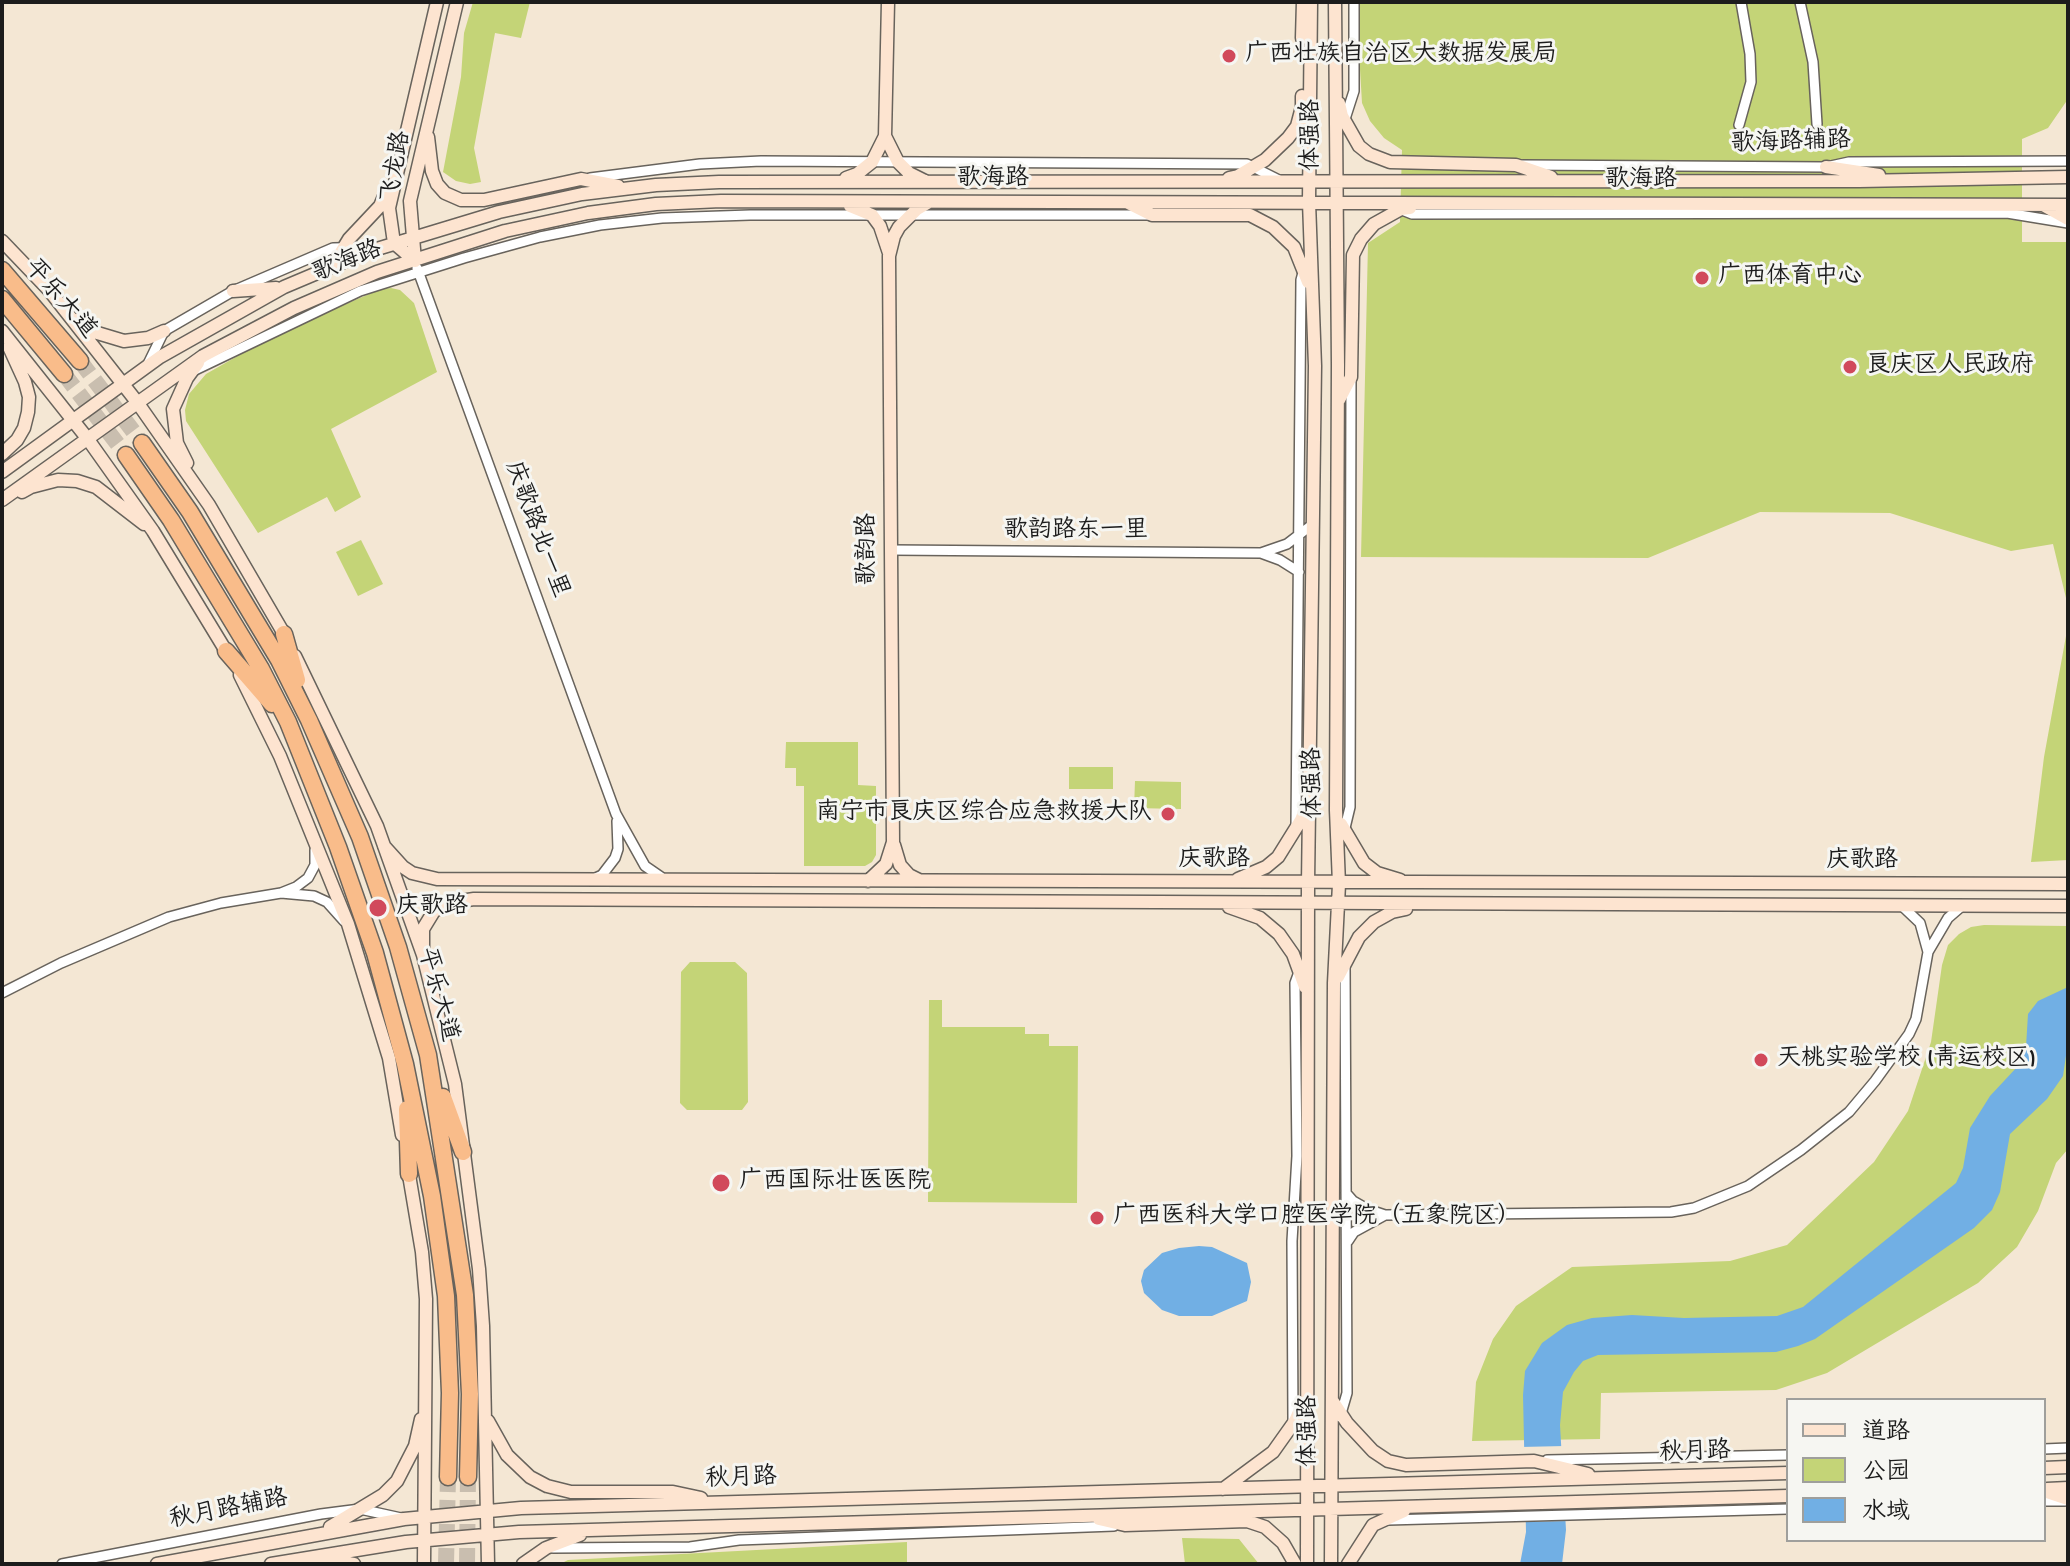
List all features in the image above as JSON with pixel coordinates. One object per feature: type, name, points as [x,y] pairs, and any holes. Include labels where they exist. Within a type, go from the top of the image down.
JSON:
[{"type":"highway","name":"平乐大道","points":[[2,270],[80,361]]},
{"type":"highway","name":"平乐大道","points":[[2,299],[64,374]]},
{"type":"highway","name":"平乐大道","points":[[142,443],[190,512],[279,660],[360,837],[398,947],[428,1055],[465,1295],[470,1394],[468,1477]]},
{"type":"highway","name":"平乐大道","points":[[126,455],[188,547],[261,669],[288,722],[375,953],[405,1064],[432,1196],[446,1296],[450,1393],[448,1477]]},
{"type":"highway","points":[[284,634],[309,720]]},
{"type":"highway","points":[[226,651],[288,722]]},
{"type":"highway","points":[[428,1055],[463,1152]]},
{"type":"highway","points":[[405,1064],[409,1174]]},
{"type":"main road","name":"飞龙路","points":[[416,267],[410,201],[457,2]]},
{"type":"main road","points":[[836,182],[857,174],[872,162],[885,136],[888,2]]},
{"type":"main road","name":"体强路","points":[[1331,1564],[1334,983],[1339,884],[1336,810],[1335,2]]},
{"type":"main road","points":[[1211,181],[1238,176],[1254,168],[1278,149],[1297,126],[1302,107],[1305,3]]},
{"type":"main road","name":"体强路","points":[[1305,3],[1315,366],[1308,883],[1307,1564]]},
{"type":"main road","name":"飞龙路","points":[[388,245],[389,208],[434,5]]},
{"type":"main road","points":[[1335,89],[1344,120],[1359,146],[1369,154],[1390,162],[1516,165],[1561,180]]},
{"type":"main road","points":[[427,127],[432,171],[437,184],[445,193],[461,200],[484,200],[581,179],[629,188]]},
{"type":"main road","points":[[885,136],[898,162],[909,173],[927,182]]},
{"type":"main road","points":[[332,267],[343,248],[380,206],[400,161]]},
{"type":"main road","points":[[1826,167],[1909,179]]},
{"type":"main road","name":"歌海路","points":[[2,472],[148,364],[196,334],[284,287],[388,245],[499,212],[582,194],[719,182],[2063,177]]},
{"type":"main road","points":[[836,201],[872,215]]},
{"type":"main road","name":"歌海路","points":[[2,502],[203,356],[294,308],[377,272],[416,267],[505,231],[588,213],[669,204],[836,201],[2040,204],[2063,214]]},
{"type":"main road","name":"歌韵路","points":[[889,256],[894,236],[910,216],[929,202]]},
{"type":"main road","points":[[1125,202],[1152,215],[1250,215],[1285,236],[1294,247],[1313,298]]},
{"type":"main road","points":[[1337,403],[1351,377],[1353,255],[1374,224],[1401,209],[1431,203]]},
{"type":"main road","name":"歌韵路","points":[[872,215],[884,236],[889,256],[893,842],[904,870],[913,878],[927,882]]},
{"type":"main road","points":[[2,241],[55,298],[122,382],[209,505]]},
{"type":"main road","points":[[388,245],[416,267]]},
{"type":"main road","points":[[233,291],[284,287]]},
{"type":"main road","points":[[55,298],[94,332],[111,338],[137,340],[164,331]]},
{"type":"main road","points":[[2,332],[73,419],[153,531],[226,651],[260,712],[349,927],[389,1058],[422,1252],[427,1388],[424,1564]]},
{"type":"main road","points":[[2,332],[29,397],[24,428],[17,440],[2,454]]},
{"type":"main road","points":[[203,356],[173,409],[177,443],[323,708],[384,846],[423,955],[455,1084],[479,1269],[488,1564]]},
{"type":"main road","points":[[2,502],[31,487],[58,480],[77,481],[96,487],[153,531]]},
{"type":"main road","points":[[1211,883],[1250,876],[1278,857],[1296,828],[1309,798]]},
{"type":"main road","points":[[1336,810],[1344,833],[1364,863],[1377,873],[1435,884]]},
{"type":"main road","points":[[867,881],[886,864],[893,842]]},
{"type":"main road","name":"庆歌路","points":[[384,846],[394,859],[412,873],[437,879],[2062,884]]},
{"type":"main road","points":[[474,879],[474,899]]},
{"type":"main road","points":[[1150,902],[1151,883]]},
{"type":"main road","points":[[1983,905],[1984,884]]},
{"type":"main road","name":"庆歌路","points":[[423,955],[423,929],[434,911],[454,902],[474,899],[2062,906]]},
{"type":"main road","points":[[1211,903],[1241,910],[1271,926],[1286,943],[1308,994]]},
{"type":"main road","points":[[1334,983],[1359,937],[1374,922],[1392,912],[1435,904]]},
{"type":"main road","points":[[315,1534],[347,1519],[383,1495],[397,1481],[415,1446],[427,1388]]},
{"type":"main road","points":[[1223,1489],[1273,1452],[1293,1423],[1306,1396]]},
{"type":"main road","points":[[1332,1399],[1373,1451],[1388,1461],[1406,1465],[1534,1461],[1602,1478]]},
{"type":"main road","points":[[485,1416],[507,1455],[530,1477],[547,1486],[571,1492],[673,1492],[724,1502]]},
{"type":"main road","points":[[2046,1468],[2068,1467]]},
{"type":"main road","name":"秋月路","points":[[157,1564],[404,1519],[488,1511],[1786,1473]]},
{"type":"main road","points":[[2046,1490],[2068,1488]]},
{"type":"main road","points":[[2046,1491],[2068,1500]]},
{"type":"main road","points":[[1066,1493],[1066,1516]]},
{"type":"main road","name":"秋月路","points":[[271,1564],[424,1540],[594,1530],[1420,1506],[1468,1512],[1604,1508],[1786,1496]]},
{"type":"main road","points":[[1348,1564],[1373,1525],[1420,1506]]},
{"type":"main road","points":[[1085,1515],[1125,1525],[1247,1521],[1265,1527],[1283,1543],[1295,1564]]},
{"type":"main road","points":[[523,1564],[546,1548],[594,1530]]},
{"type":"main road","points":[[314,1557],[354,1564]]},
{"type":"street","points":[[1335,148],[1354,91],[1354,2]]},
{"type":"street","points":[[1739,125],[1751,82],[1750,54],[1741,2]]},
{"type":"street","points":[[1800,2],[1813,62],[1817,124]]},
{"type":"street","points":[[581,179],[700,164],[761,161],[1247,164],[1282,181]]},
{"type":"street","name":"歌海路辅路","points":[[1516,165],[1826,167],[1849,162],[2063,161]]},
{"type":"street","points":[[1384,203],[1412,214],[2063,214]]},
{"type":"street","points":[[170,378],[192,372],[416,267],[540,237],[616,223],[709,216],[1152,215]]},
{"type":"street","points":[[148,364],[164,331],[233,291],[333,248],[388,245]]},
{"type":"street","points":[[1296,828],[1301,280],[1310,247]]},
{"type":"street","name":"庆歌路北一里","points":[[416,267],[616,814],[645,866],[652,873],[672,880]]},
{"type":"street","points":[[1339,855],[1350,807],[1351,377]]},
{"type":"street","name":"歌韵路东一里","points":[[891,550],[1261,553],[1287,544],[1313,524]]},
{"type":"street","name":"歌韵路东一里","points":[[1261,553],[1298,571],[1312,585]]},
{"type":"street","name":"庆歌路北一里","points":[[590,880],[602,875],[615,858],[619,836],[616,814]]},
{"type":"street","points":[[2,993],[61,963],[169,917],[296,887],[308,878],[315,865],[314,839]]},
{"type":"street","points":[[281,893],[314,896],[327,902],[349,927]]},
{"type":"street","points":[[1901,905],[1920,923],[1928,952]]},
{"type":"street","points":[[1346,1193],[1360,1205],[1385,1215],[1671,1212],[1694,1208],[1748,1186],[1849,1112],[1875,1081],[1909,1034],[1916,1019],[1928,952],[1948,918],[1963,905]]},
{"type":"street","points":[[1293,1423],[1292,1241],[1297,1156],[1295,983],[1308,950]]},
{"type":"street","points":[[1332,1443],[1347,1393],[1345,963]]},
{"type":"street","points":[[1347,1244],[1354,1232],[1385,1215]]},
{"type":"street","points":[[2046,1449],[2068,1448]]},
{"type":"street","points":[[1534,1461],[1786,1455]]},
{"type":"street","points":[[2046,1501],[2068,1500]]},
{"type":"street","points":[[1604,1508],[1786,1509]]},
{"type":"street","name":"秋月路辅路","points":[[62,1564],[257,1525],[360,1509],[404,1519]]},
{"type":"street","points":[[1383,1520],[1468,1512]]},
{"type":"street","points":[[546,1548],[690,1547],[739,1540],[1125,1525]]},
{"type":"green space","points":[[473,2],[530,2],[521,38],[495,33],[474,148],[481,182],[470,184],[456,181],[443,172],[461,77],[464,33]]},
{"type":"green space","name":"广西体育中心","points":[[1356,2],[2068,2],[2068,99],[2048,128],[2022,139],[2022,242],[2068,242],[2068,860],[2031,862],[2044,757],[2066,636],[2066,598],[2053,544],[2011,551],[1890,513],[1760,512],[1648,558],[1361,557],[1368,243],[1400,222],[1402,150],[1384,138],[1370,121],[1362,103]]},
{"type":"green space","points":[[381,289],[400,290],[414,303],[437,372],[331,429],[361,497],[335,512],[327,497],[258,533],[186,421],[189,394],[206,374],[280,332]]},
{"type":"green space","points":[[361,540],[383,584],[358,596],[336,552]]},
{"type":"green space","points":[[786,742],[858,742],[858,785],[876,786],[876,855],[872,862],[865,866],[804,866],[804,786],[796,786],[796,768],[785,768]]},
{"type":"green space","points":[[1069,767],[1113,767],[1113,789],[1069,789]]},
{"type":"green space","points":[[1135,781],[1181,782],[1181,809],[1134,808]]},
{"type":"green space","points":[[2068,926],[2068,1149],[2056,1163],[2038,1211],[2017,1247],[1978,1283],[1827,1373],[1776,1390],[1601,1393],[1600,1439],[1472,1441],[1476,1382],[1493,1339],[1516,1306],[1572,1267],[1730,1261],[1787,1245],[1874,1162],[1908,1111],[1931,1042],[1942,965],[1948,945],[1971,927]]},
{"type":"green space","points":[[690,962],[735,962],[747,973],[748,1102],[742,1110],[687,1110],[680,1103],[681,972]]},
{"type":"green space","points":[[929,1000],[942,1000],[942,1027],[1025,1027],[1025,1034],[1049,1034],[1049,1046],[1078,1046],[1077,1203],[928,1202]]},
{"type":"green space","points":[[1182,1538],[1239,1539],[1259,1564],[1185,1564]]},
{"type":"green space","points":[[907,1542],[907,1564],[560,1564],[568,1560]]},
{"type":"water","points":[[2068,987],[2068,1042],[2063,1076],[2047,1099],[2010,1134],[2000,1192],[1992,1210],[1974,1228],[1815,1339],[1798,1346],[1776,1352],[1598,1355],[1583,1361],[1563,1392],[1560,1425],[1566,1530],[1562,1564],[1520,1564],[1526,1532],[1525,1371],[1542,1343],[1567,1325],[1592,1318],[1632,1315],[1684,1318],[1777,1316],[1803,1307],[1956,1183],[1963,1168],[1970,1128],[1990,1096],[2018,1066],[2026,1047],[2028,1014],[2038,1001]]},
{"type":"water","points":[[1199,1246],[1212,1247],[1247,1263],[1251,1282],[1247,1301],[1212,1316],[1179,1316],[1162,1310],[1144,1293],[1141,1281],[1144,1270],[1162,1253]]},
{"type":"pier","points":[[1565,1446],[1569,1521],[1522,1522],[1520,1447]]},
{"type":"tunnel","points":[[80,361],[142,443]]},
{"type":"tunnel","points":[[64,374],[126,455]]},
{"type":"tunnel","points":[[446,1564],[448,1477]]},
{"type":"tunnel","points":[[467,1564],[468,1477]]},
{"type":"place","name":"广西壮族自治区大数据发展局","points":[[1229,56]]},
{"type":"place","name":"广西体育中心","points":[[1702,278]]},
{"type":"place","name":"良庆区人民政府","points":[[1850,367]]},
{"type":"place","name":"南宁市良庆区综合应急救援大队","points":[[1168,814]]},
{"type":"place","name":"庆歌路","points":[[378,908]]},
{"type":"place","name":"天桃实验学校 (青运校区)","points":[[1761,1060]]},
{"type":"place","name":"广西国际壮医医院","points":[[721,1183]]},
{"type":"place","name":"广西医科大学口腔医学院（五象院区）","points":[[1097,1218]]}]
